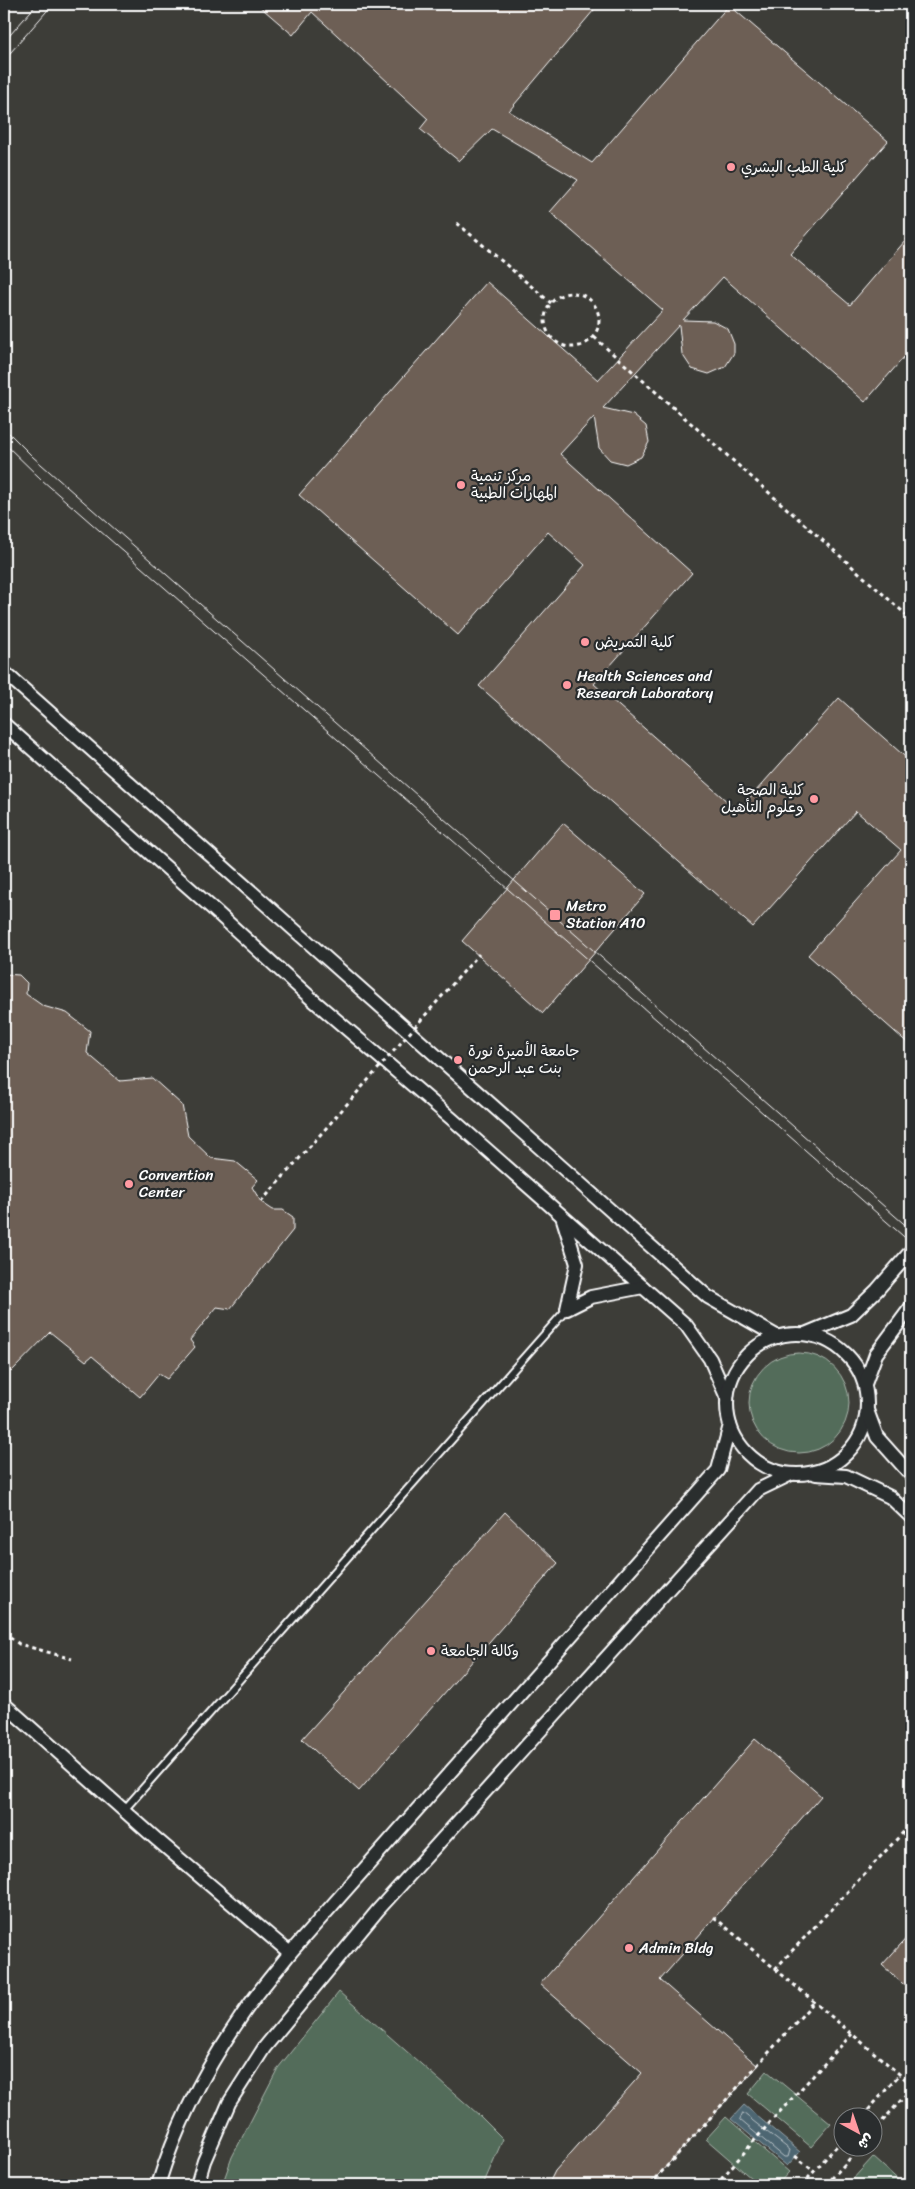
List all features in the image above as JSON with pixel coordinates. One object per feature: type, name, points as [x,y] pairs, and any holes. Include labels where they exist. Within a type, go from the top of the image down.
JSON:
[{"type":"street","points":[[4,672],[708,1297],[778,1337]]},
{"type":"street","points":[[4,724],[212,908],[312,1000],[686,1325],[710,1359],[727,1398],[730,1426],[739,1444],[753,1459],[771,1470],[791,1474],[846,1476],[890,1497],[911,1517]]},
{"type":"street","points":[[562,1216],[577,1264],[568,1309]]},
{"type":"street","points":[[727,1398],[732,1378],[743,1360],[759,1346],[778,1337],[805,1334],[851,1315],[877,1290],[911,1251]]},
{"type":"street","points":[[568,1309],[591,1297],[643,1287]]},
{"type":"street","points":[[865,1384],[876,1354],[911,1307]]},
{"type":"street","points":[[805,1334],[825,1340],[842,1350],[856,1366],[865,1384],[867,1410],[877,1437],[911,1475]]},
{"type":"street","points":[[806,1474],[828,1467],[848,1453],[861,1433],[867,1410]]},
{"type":"street","points":[[158,2185],[171,2143],[199,2084],[239,2019],[290,1953],[718,1470],[730,1426]]},
{"type":"street","points":[[197,2185],[204,2161],[229,2103],[264,2048],[378,1910],[758,1490],[791,1474]]},
{"type":"street","points":[[4,1704],[290,1953]]},
{"type":"lane","points":[[124,1810],[568,1309]]},
{"type":"path","points":[[457,223],[551,303]]},
{"type":"path","points":[[570,293],[587,297],[594,303],[600,320],[594,337],[587,343],[570,348],[553,341],[545,325],[545,316],[551,303],[561,295],[570,293]]},
{"type":"path","points":[[594,337],[911,619]]},
{"type":"path","points":[[261,1202],[480,954]]},
{"type":"path","points":[[4,1632],[19,1644],[72,1659]]},
{"type":"path","points":[[775,1969],[911,1824]]},
{"type":"path","points":[[714,1917],[911,2084]]},
{"type":"path","points":[[652,2184],[814,2002]]},
{"type":"path","points":[[716,2185],[773,2119],[852,2034]]},
{"type":"path","points":[[872,2106],[900,2074]]},
{"type":"path","points":[[882,2122],[911,2089]]},
{"type":"path","points":[[802,2185],[832,2152]]},
{"type":"path","points":[[795,2156],[815,2172]]},
{"type":"path","points":[[829,2184],[852,2156]]},
{"type":"path","points":[[904,2185],[911,2178]]},
{"type":"shaded area","name":"جامعة الأميرة نورة بنت عبد الرحمن","points":[[4,4],[911,4],[911,2185],[4,2185]]},
{"type":"green space","points":[[799,1353],[818,1357],[834,1368],[845,1384],[849,1403],[845,1422],[834,1438],[818,1449],[799,1453],[780,1449],[764,1438],[753,1422],[749,1403],[753,1384],[764,1368],[780,1357]]},
{"type":"green space","points":[[339,1992],[479,2115],[503,2139],[483,2185],[222,2185],[232,2157],[278,2068]]},
{"type":"green space","points":[[767,2071],[831,2124],[811,2147],[748,2094]]},
{"type":"green space","points":[[726,2117],[789,2172],[777,2185],[759,2185],[706,2139]]},
{"type":"green space","points":[[873,2157],[904,2185],[856,2185],[851,2181]]},
{"type":"water","points":[[744,2105],[800,2152],[787,2166],[731,2119]]},
{"type":"building","points":[[257,4],[599,4],[509,111],[592,163],[729,5],[888,141],[790,254],[850,305],[911,234],[911,349],[865,402],[723,277],[683,320],[713,321],[728,329],[734,344],[734,353],[725,367],[709,374],[692,369],[682,354],[679,325],[603,408],[633,415],[646,426],[649,442],[641,457],[626,464],[610,460],[599,448],[594,417],[560,454],[692,573],[594,684],[738,811],[839,698],[911,762],[911,1046],[808,955],[901,850],[856,811],[753,927],[479,686],[585,565],[548,532],[458,635],[299,495],[487,282],[598,380],[663,310],[550,212],[578,180],[492,129],[459,161],[420,129],[428,119],[312,12],[293,35]]},
{"type":"building","name":"Metro Station A10","points":[[563,823],[645,894],[543,1013],[462,941]]},
{"type":"building","name":"Convention Center","points":[[4,974],[19,975],[27,983],[26,994],[43,1006],[67,1013],[90,1031],[87,1053],[120,1081],[152,1078],[182,1105],[188,1136],[211,1158],[235,1161],[258,1180],[252,1187],[261,1202],[273,1210],[283,1210],[293,1217],[293,1230],[230,1309],[217,1307],[190,1340],[195,1347],[167,1379],[159,1374],[140,1397],[92,1356],[86,1361],[50,1332],[11,1372],[4,1365]]},
{"type":"building","name":"وكالة الجامعة","points":[[505,1512],[558,1563],[359,1791],[302,1739]]},
{"type":"building","name":"Admin Bldg","points":[[755,1739],[821,1796],[660,1980],[758,2066],[649,2185],[548,2185],[555,2171],[642,2073],[540,1984]]},
{"type":"building","points":[[911,1933],[911,1991],[882,1965]]},
{"type":"tram line","points":[[4,42],[37,4]]},
{"type":"tram line","points":[[4,60],[53,4]]},
{"type":"tram line","points":[[4,428],[33,457],[911,1230]]},
{"type":"tram line","points":[[4,443],[42,480],[911,1243]]},
{"type":"place","name":"كلية الطب البشري","points":[[731,167]]},
{"type":"place","name":"مركز تنمية المهارات الطبية","points":[[461,485]]},
{"type":"place","name":"كلية التمريض","points":[[585,642]]},
{"type":"place","name":"Health Sciences and Research Laboratory","points":[[567,685]]},
{"type":"place","name":"كلية الصحة وعلوم التأهيل","points":[[814,799]]},
{"type":"place","name":"Metro Station A10","points":[[555,915]]},
{"type":"place","name":"جامعة الأميرة نورة بنت عبد الرحمن","points":[[458,1060]]},
{"type":"place","name":"Convention Center","points":[[129,1184]]},
{"type":"place","name":"وكالة الجامعة","points":[[431,1651]]},
{"type":"place","name":"Admin Bldg","points":[[629,1948]]}]
